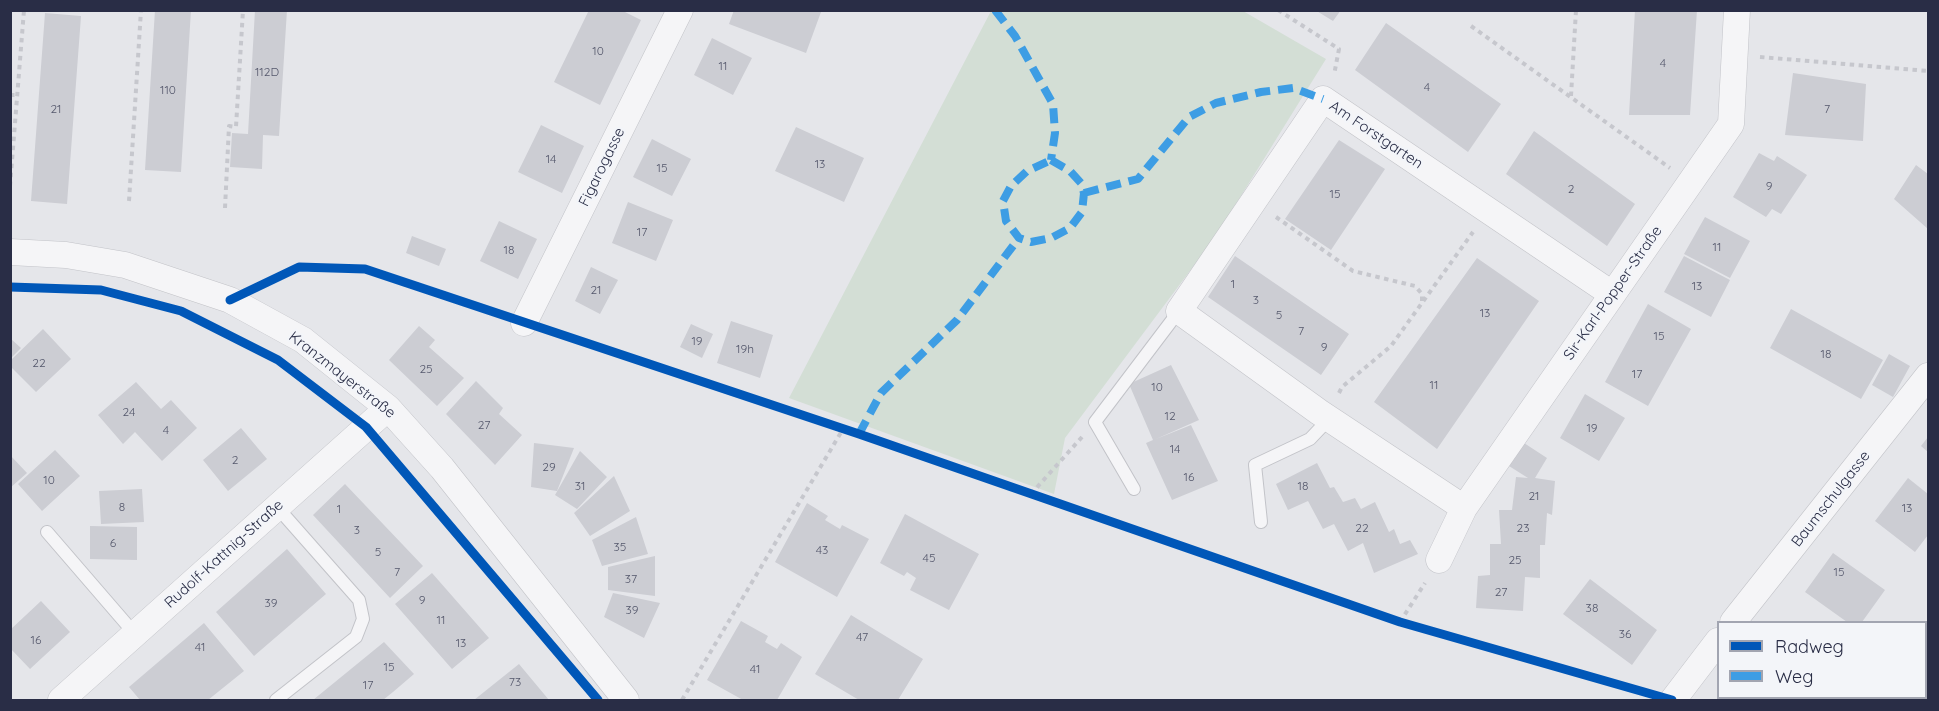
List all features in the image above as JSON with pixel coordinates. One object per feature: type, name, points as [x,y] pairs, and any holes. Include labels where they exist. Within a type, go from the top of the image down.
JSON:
[{"type":"street","name":"Figarogasse","points":[[524,323],[680,10]]},
{"type":"street","name":"Sir-Karl-Popper-Straße","points":[[1439,560],[1464,508],[1731,124],[1737,10]]},
{"type":"street","name":"Am Forstgarten","points":[[1179,312],[1323,99],[1612,294]]},
{"type":"street","name":"Kranzmayerstraße","points":[[10,252],[66,255],[125,265],[230,300],[303,340],[388,408],[442,468],[626,700]]},
{"type":"street","points":[[1179,312],[1329,419],[1464,508]]},
{"type":"street","name":"Baumschulgasse","points":[[1734,621],[1929,376]]},
{"type":"street","name":"Rudolf-Kattnig-Straße","points":[[61,700],[388,408]]},
{"type":"street","points":[[1673,700],[1717,644]]},
{"type":"lane","name":"Am Forstgarten","points":[[1095,422],[1179,312]]},
{"type":"lane","points":[[1261,522],[1256,465],[1310,439],[1329,419]]},
{"type":"lane","points":[[1095,422],[1134,489]]},
{"type":"lane","points":[[276,700],[356,637],[363,619],[359,600],[277,507]]},
{"type":"lane","points":[[47,532],[135,634]]},
{"type":"path","points":[[10,186],[24,10]]},
{"type":"path","points":[[129,201],[141,10]]},
{"type":"path","points":[[225,208],[229,126],[236,127],[243,10]]},
{"type":"path","points":[[1278,10],[1339,49],[1337,68],[1323,99]]},
{"type":"path","points":[[1571,97],[1576,10]]},
{"type":"path","points":[[1471,26],[1690,182]]},
{"type":"path","points":[[1735,55],[1929,71]]},
{"type":"path","points":[[10,94],[17,95]]},
{"type":"path","points":[[1254,202],[1353,271],[1415,286],[1422,294],[1422,305]]},
{"type":"path","points":[[1329,419],[1342,387],[1391,346],[1488,210]]},
{"type":"path","points":[[1031,494],[1095,422]]},
{"type":"path","points":[[682,700],[843,429]]},
{"type":"path","points":[[1400,622],[1439,560]]},
{"type":"shaded area","points":[[991,11],[1243,11],[1326,59],[1216,236],[1065,438],[1054,494],[789,398]]},
{"type":"building","points":[[155,10],[191,10],[181,172],[145,170]]},
{"type":"building","points":[[255,10],[287,10],[279,136],[263,135],[262,169],[230,167],[232,133],[248,134]]},
{"type":"building","points":[[589,10],[621,10],[641,20],[600,105],[554,82]]},
{"type":"building","points":[[734,10],[816,10],[821,12],[806,53],[729,24]]},
{"type":"building","points":[[1315,10],[1341,10],[1333,21]]},
{"type":"building","points":[[1635,10],[1697,10],[1690,115],[1629,115]]},
{"type":"building","points":[[45,13],[81,16],[67,204],[31,201]]},
{"type":"building","points":[[1386,23],[1501,104],[1468,152],[1355,70]]},
{"type":"building","points":[[712,38],[752,58],[733,95],[694,75]]},
{"type":"building","points":[[1793,73],[1866,84],[1863,141],[1785,135]]},
{"type":"building","points":[[541,125],[584,146],[562,193],[518,172]]},
{"type":"building","points":[[796,127],[864,158],[844,202],[775,171]]},
{"type":"building","points":[[1534,131],[1635,204],[1607,246],[1506,174]]},
{"type":"building","points":[[652,139],[691,159],[672,196],[633,177]]},
{"type":"building","points":[[1339,140],[1385,169],[1331,250],[1285,219]]},
{"type":"building","points":[[1759,153],[1774,161],[1777,156],[1807,175],[1781,214],[1772,209],[1766,217],[1733,197]]},
{"type":"building","points":[[1916,165],[1928,174],[1928,229],[1894,199]]},
{"type":"building","points":[[628,202],[673,220],[656,261],[612,243]]},
{"type":"building","points":[[1705,217],[1750,241],[1730,278],[1684,254]]},
{"type":"building","points":[[499,221],[537,239],[518,279],[480,261]]},
{"type":"building","points":[[412,236],[446,249],[439,266],[406,253]]},
{"type":"building","points":[[1235,256],[1349,334],[1321,375],[1208,297]]},
{"type":"building","points":[[1684,256],[1730,280],[1711,317],[1664,292]]},
{"type":"building","points":[[1477,258],[1539,301],[1437,449],[1374,402]]},
{"type":"building","points":[[591,267],[618,280],[600,314],[575,301]]},
{"type":"building","points":[[1648,304],[1691,329],[1648,406],[1605,382]]},
{"type":"building","points":[[1791,309],[1883,360],[1861,399],[1770,348]]},
{"type":"building","points":[[731,321],[773,335],[760,378],[717,363]]},
{"type":"building","points":[[691,324],[713,334],[702,358],[680,347]]},
{"type":"building","points":[[419,326],[435,340],[429,347],[464,378],[437,406],[389,360]]},
{"type":"building","points":[[43,329],[71,359],[36,392],[10,366],[10,361]]},
{"type":"building","points":[[10,338],[21,348],[10,359]]},
{"type":"building","points":[[1889,354],[1910,366],[1893,397],[1872,385]]},
{"type":"building","points":[[1171,365],[1199,420],[1156,439],[1191,425],[1218,481],[1172,500],[1146,443],[1153,440],[1129,384]]},
{"type":"building","points":[[476,381],[503,408],[499,414],[522,435],[495,465],[446,414]]},
{"type":"building","points":[[136,382],[161,409],[171,400],[197,428],[162,461],[135,432],[123,444],[98,415]]},
{"type":"building","points":[[1585,394],[1625,418],[1599,461],[1560,438]]},
{"type":"building","points":[[241,428],[267,459],[228,491],[203,460]]},
{"type":"building","points":[[1928,437],[1928,452],[1921,446]]},
{"type":"building","points":[[534,443],[574,448],[557,491],[531,487]]},
{"type":"building","points":[[1524,443],[1547,458],[1535,478],[1555,481],[1552,515],[1547,513],[1545,545],[1540,545],[1540,578],[1525,577],[1523,611],[1476,608],[1478,576],[1490,575],[1490,544],[1501,544],[1499,510],[1512,510],[1516,477],[1528,478],[1509,466]]},
{"type":"building","points":[[55,450],[80,476],[42,511],[18,484]]},
{"type":"building","points":[[580,451],[607,477],[577,509],[555,495]]},
{"type":"building","points":[[10,455],[27,473],[10,488]]},
{"type":"building","points":[[1317,463],[1330,488],[1334,487],[1343,502],[1355,498],[1361,509],[1375,502],[1389,532],[1394,529],[1400,544],[1410,540],[1418,554],[1374,573],[1363,543],[1348,551],[1334,524],[1323,529],[1308,501],[1288,510],[1276,484]]},
{"type":"building","points":[[614,476],[630,511],[590,536],[574,513]]},
{"type":"building","points":[[1908,478],[1928,494],[1928,535],[1915,552],[1875,521]]},
{"type":"building","points":[[345,484],[423,566],[390,598],[313,515]]},
{"type":"building","points":[[142,489],[144,522],[101,524],[99,491]]},
{"type":"building","points":[[807,503],[828,516],[825,520],[840,529],[842,525],[869,539],[837,597],[775,562]]},
{"type":"building","points":[[905,514],[979,554],[949,610],[910,590],[916,578],[907,572],[904,576],[880,563]]},
{"type":"building","points":[[636,517],[648,554],[602,566],[592,540]]},
{"type":"building","points":[[90,526],[137,527],[137,560],[90,559]]},
{"type":"building","points":[[287,549],[326,594],[254,656],[216,612]]},
{"type":"building","points":[[1833,553],[1885,590],[1863,621],[1846,621],[1805,592]]},
{"type":"building","points":[[655,556],[655,596],[608,590],[608,567]]},
{"type":"building","points":[[432,573],[489,638],[452,669],[395,604]]},
{"type":"building","points":[[1590,579],[1657,630],[1632,665],[1563,614]]},
{"type":"building","points":[[613,593],[660,603],[644,638],[604,617]]},
{"type":"building","points":[[41,601],[70,632],[30,669],[10,648],[10,630]]},
{"type":"building","points":[[851,615],[923,659],[898,700],[859,700],[815,674]]},
{"type":"building","points":[[741,621],[768,636],[765,642],[777,649],[781,643],[802,657],[777,700],[743,700],[707,680]]},
{"type":"building","points":[[204,623],[244,671],[208,700],[140,700],[129,687]]},
{"type":"building","points":[[384,642],[414,674],[393,692],[383,700],[313,700]]},
{"type":"building","points":[[519,664],[549,700],[474,700]]},
{"type":"building","points":[[1808,699],[1849,699],[1848,700]]},
{"type":"marked path","points":[[995,10],[1015,36],[1053,104],[1055,133],[1051,160]]},
{"type":"marked path","points":[[1084,193],[1138,179],[1189,117],[1216,103],[1261,92],[1293,88],[1323,99]]},
{"type":"marked path","points":[[1051,160],[1070,171],[1081,183],[1084,193],[1082,212],[1070,228],[1051,238],[1031,242],[1019,238],[1006,221],[1003,201],[1011,186],[1027,171],[1051,160]]},
{"type":"marked path","points":[[859,434],[881,393],[957,320],[1019,238]]},
{"type":"cycle path","points":[[230,300],[299,267],[365,269],[859,434],[1400,622],[1672,700]]},
{"type":"cycle path","points":[[10,287],[101,290],[181,311],[278,360],[366,427],[598,700]]}]
